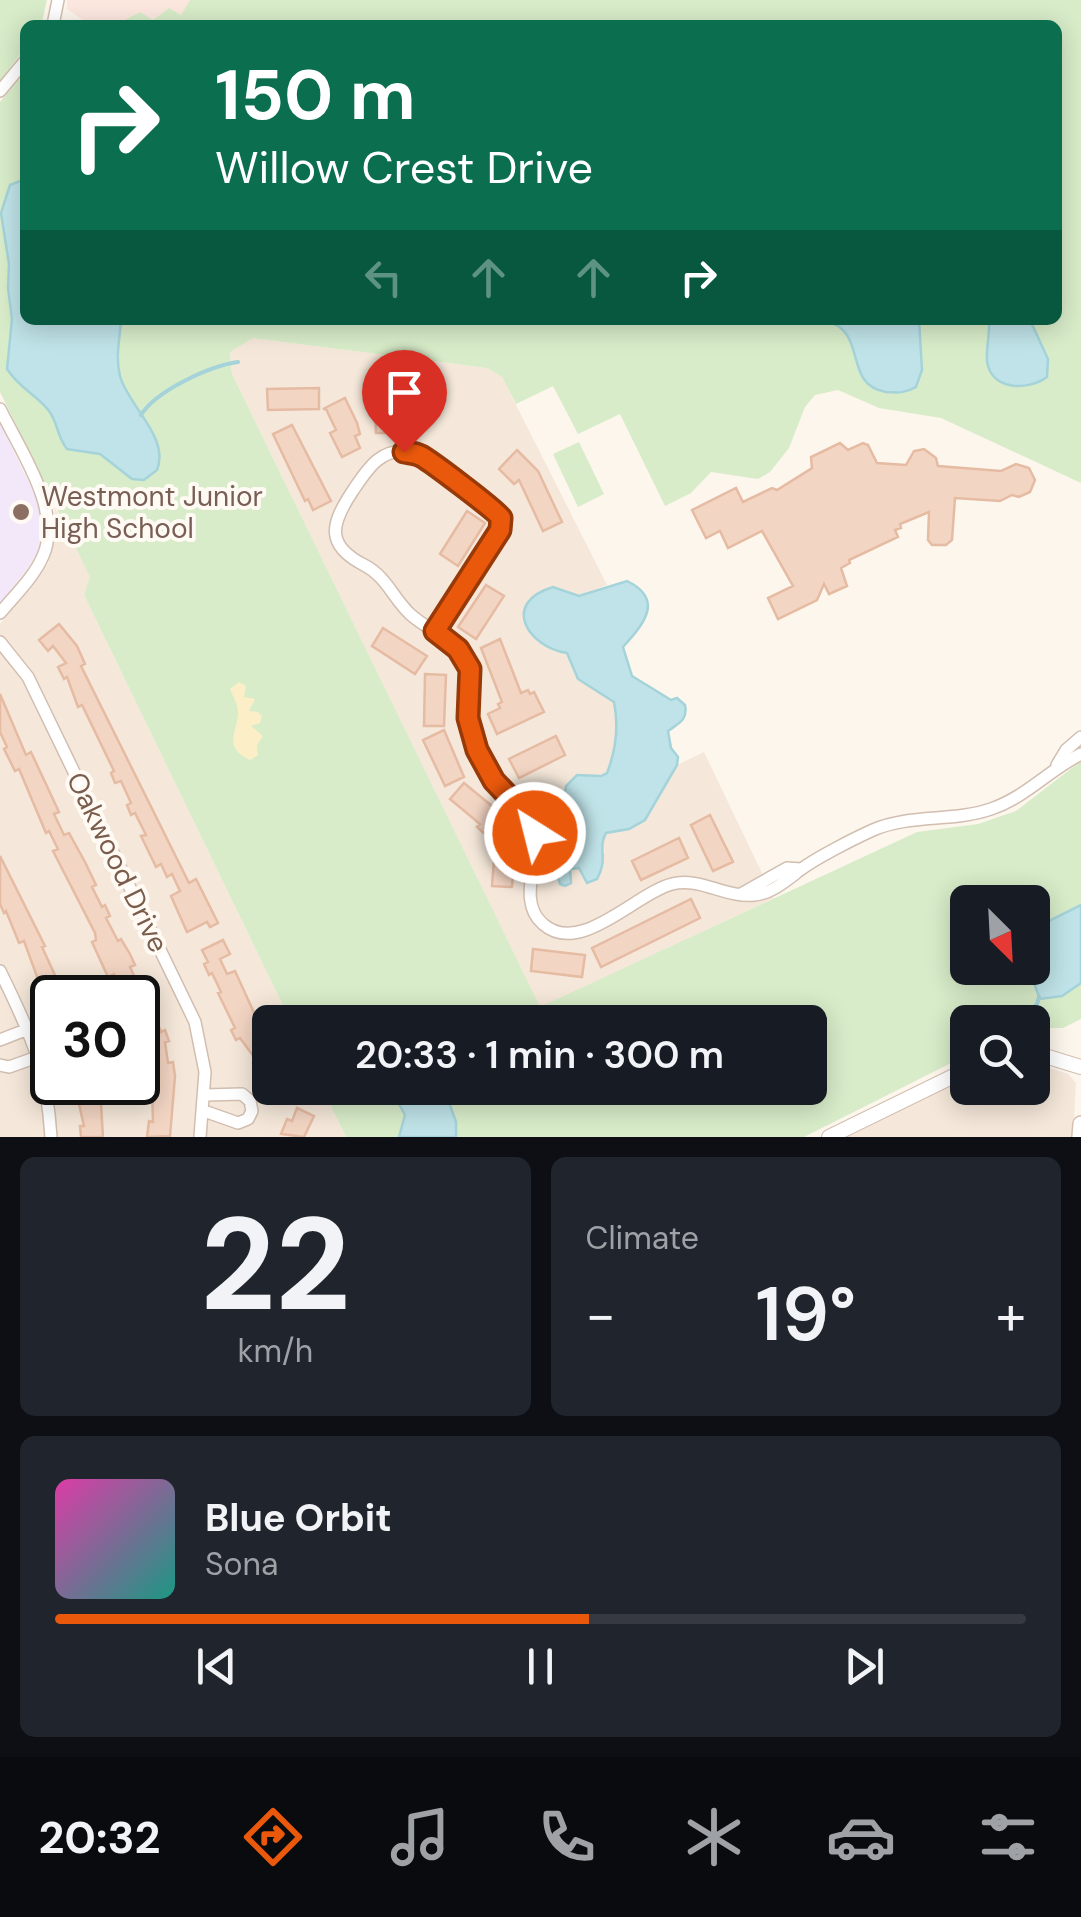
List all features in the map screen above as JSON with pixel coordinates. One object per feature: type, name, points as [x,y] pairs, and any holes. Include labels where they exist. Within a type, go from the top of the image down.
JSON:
[{"type":"main road","points":[[1080,1137],[1081,1124]]},
{"type":"street","points":[[0,91],[20,67]]},
{"type":"street","points":[[0,409],[44,500],[50,528],[42,560],[0,613]]},
{"type":"street","points":[[435,631],[500,530],[501,518],[495,509],[466,492],[427,459],[404,452],[386,454],[367,470],[340,510],[336,538],[343,552],[379,574],[408,612],[458,649],[470,669],[468,718],[477,750],[494,781],[520,806],[533,826],[530,901],[535,916],[546,927],[568,934],[586,930],[672,884],[690,883],[741,894],[787,868],[802,868],[890,824],[955,818],[995,808],[1081,754]]},
{"type":"street","name":"Oakwood Drive","points":[[0,642],[28,678],[189,1007],[202,1054],[205,1095],[200,1137]]},
{"type":"street","points":[[1055,769],[1066,750],[1081,737]]},
{"type":"street","points":[[0,970],[30,1034]]},
{"type":"street","points":[[0,1040],[28,1029]]},
{"type":"street","points":[[1050,1058],[1081,1067]]},
{"type":"street","points":[[0,1065],[9,1067],[30,1060]]},
{"type":"street","points":[[829,1137],[950,1078]]},
{"type":"street","points":[[204,1111],[238,1122],[248,1119],[252,1111],[250,1101],[242,1094],[205,1095]]},
{"type":"street","points":[[49,1105],[51,1137]]},
{"type":"shaded area","points":[[67,0],[324,0],[282,20],[83,20],[67,9]]},
{"type":"shaded area","points":[[252,338],[487,368],[502,377],[607,585],[579,596],[561,589],[530,634],[557,652],[567,653],[614,702],[616,710],[617,742],[607,773],[592,776],[564,793],[575,832],[564,850],[571,873],[570,869],[579,868],[587,883],[605,852],[602,840],[606,832],[645,820],[677,765],[704,752],[774,898],[546,1005],[539,1005],[232,374],[230,351]]},
{"type":"shaded area","name":"Westmont Junior High School","points":[[0,423],[44,520],[38,551],[0,603]]},
{"type":"shaded area","points":[[54,506],[91,577],[84,595],[283,1005],[252,1005],[252,1105],[330,1105],[346,1137],[0,1137],[0,624],[48,564],[56,531]]},
{"type":"shaded area","points":[[1050,1068],[1068,1074],[1076,1083],[1073,1137],[838,1137],[950,1081],[950,1105],[1050,1105]]},
{"type":"green space","points":[[0,0],[47,0],[42,20],[20,20],[20,55],[0,81]]},
{"type":"green space","points":[[190,0],[1081,0],[1081,483],[941,418],[879,408],[838,390],[815,395],[805,407],[789,448],[770,472],[758,479],[711,472],[691,493],[665,506],[620,414],[578,434],[553,386],[516,404],[502,377],[487,368],[253,338],[230,352],[232,374],[539,1005],[283,1005],[84,595],[90,577],[0,392],[0,102],[20,78],[20,325],[1062,325],[1062,20],[153,20],[169,8],[181,15]]},
{"type":"green space","points":[[140,12],[153,20],[125,20]]},
{"type":"green space","points":[[579,442],[604,494],[578,507],[553,454]]},
{"type":"green space","points":[[1081,761],[1081,1019],[1063,1028],[1050,1028],[1050,1005],[950,1005],[950,1064],[804,1137],[346,1137],[330,1105],[827,1105],[827,1005],[544,1005],[917,832],[978,824],[1016,811]]},
{"type":"sand","points":[[239,682],[246,686],[244,697],[255,699],[249,711],[262,716],[260,723],[251,726],[263,736],[257,745],[258,755],[250,760],[240,754],[233,742],[238,713],[230,689]]},
{"type":"water","points":[[20,181],[20,325],[121,325],[120,376],[158,446],[157,470],[144,480],[132,479],[100,454],[67,449],[49,411],[7,369],[12,319],[1,213],[10,185]]},
{"type":"water","points":[[919,325],[922,370],[916,387],[886,392],[872,387],[859,369],[847,335],[838,326]]},
{"type":"water","points":[[989,325],[1032,325],[1048,359],[1047,377],[1030,385],[1011,386],[995,378],[987,361]]},
{"type":"water","points":[[627,581],[646,596],[648,605],[643,622],[623,647],[632,676],[685,705],[684,718],[668,731],[671,748],[678,757],[677,765],[645,820],[629,829],[606,833],[597,879],[587,883],[579,868],[570,869],[571,883],[565,886],[560,884],[559,865],[574,830],[563,808],[566,786],[577,775],[607,773],[616,738],[616,711],[614,702],[578,679],[567,653],[531,634],[524,613],[527,603],[537,594],[553,587],[579,596]]},
{"type":"water","points":[[1081,905],[1081,983],[1062,996],[1040,999],[1035,985],[1050,985],[1050,920]]},
{"type":"water","points":[[399,1105],[450,1105],[456,1137],[399,1137],[405,1115]]},
{"type":"building","points":[[319,388],[319,409],[268,410],[267,389]]},
{"type":"building","points":[[345,398],[357,423],[360,434],[355,436],[360,448],[342,457],[330,433],[336,430],[323,409]]},
{"type":"building","points":[[375,408],[396,408],[396,433],[376,433]]},
{"type":"building","points":[[292,425],[331,501],[313,510],[273,434]]},
{"type":"building","points":[[840,443],[848,450],[863,443],[868,445],[877,463],[906,465],[914,451],[924,449],[936,458],[938,466],[1001,471],[1016,464],[1029,468],[1035,480],[1030,492],[1019,497],[1012,495],[1000,501],[955,498],[952,540],[946,545],[932,545],[928,540],[929,512],[900,524],[901,528],[895,530],[898,537],[849,560],[841,568],[847,586],[829,594],[824,584],[817,600],[778,619],[768,598],[793,586],[762,531],[728,548],[720,531],[706,538],[692,510],[736,488],[743,502],[772,488],[777,490],[812,468],[811,457]]},
{"type":"building","points":[[517,450],[538,471],[562,522],[543,531],[519,480],[514,484],[499,469]]},
{"type":"building","points":[[467,511],[485,523],[458,566],[440,554]]},
{"type":"building","points":[[486,585],[504,596],[476,639],[458,627]]},
{"type":"building","points":[[59,624],[77,646],[85,664],[81,666],[189,883],[196,879],[218,923],[210,927],[207,922],[187,932],[171,896],[180,891],[172,874],[167,877],[161,864],[156,867],[141,836],[146,835],[135,813],[131,815],[127,805],[131,803],[121,781],[115,783],[111,773],[114,771],[82,705],[78,707],[67,677],[64,679],[58,667],[66,663],[53,646],[48,651],[39,640]]},
{"type":"building","points":[[383,628],[427,656],[415,674],[372,646]]},
{"type":"building","points":[[500,639],[521,693],[534,692],[544,712],[497,734],[488,714],[500,708],[498,704],[502,702],[481,648]]},
{"type":"building","points":[[425,674],[446,675],[444,726],[424,726]]},
{"type":"building","points":[[0,694],[26,755],[31,752],[59,812],[54,814],[64,835],[69,833],[96,885],[92,887],[110,916],[106,918],[130,954],[135,965],[130,967],[134,975],[107,975],[92,942],[96,940],[95,933],[53,851],[58,849],[49,831],[46,833],[19,769],[15,771],[4,749],[7,747],[0,732]]},
{"type":"building","points":[[444,730],[464,777],[445,786],[423,740]]},
{"type":"building","points":[[556,736],[565,755],[519,778],[509,759]]},
{"type":"building","points":[[464,783],[504,816],[487,836],[477,827],[480,824],[450,799]]},
{"type":"building","points":[[710,815],[733,862],[713,871],[691,825]]},
{"type":"building","points":[[491,834],[516,836],[512,887],[492,886],[495,846],[490,846]]},
{"type":"building","points":[[679,838],[688,858],[641,880],[632,861]]},
{"type":"building","points":[[0,856],[45,946],[42,947],[55,975],[36,975],[24,941],[19,943],[0,904]]},
{"type":"building","points":[[691,899],[700,918],[601,967],[592,948]]},
{"type":"building","points":[[223,940],[230,954],[220,959],[227,974],[235,971],[252,1008],[252,1054],[231,1030],[235,1028],[212,973],[209,975],[204,964],[208,962],[202,950]]},
{"type":"building","points":[[533,949],[585,955],[582,977],[531,971]]},
{"type":"building","points":[[160,1029],[165,1030],[169,1041],[165,1042],[168,1063],[173,1062],[175,1076],[170,1136],[147,1137],[149,1121],[153,1122],[152,1105],[160,1105]]},
{"type":"building","points":[[79,1105],[101,1105],[103,1137],[81,1137],[80,1126],[84,1126]]},
{"type":"building","points":[[297,1108],[314,1116],[304,1137],[281,1134],[287,1119],[292,1121]]},
{"type":"waterway","points":[[141,415],[158,397],[184,381],[238,362]]},
{"type":"waterway","points":[[1036,1005],[1039,997]]},
{"type":"place","name":"Westmont Junior High School","points":[[21,512]]},
{"type":"route","points":[[404,452],[427,459],[466,492],[495,509],[501,518],[500,530],[435,631],[463,654],[470,669],[468,718],[477,750],[494,781],[530,819],[535,833]]}]
